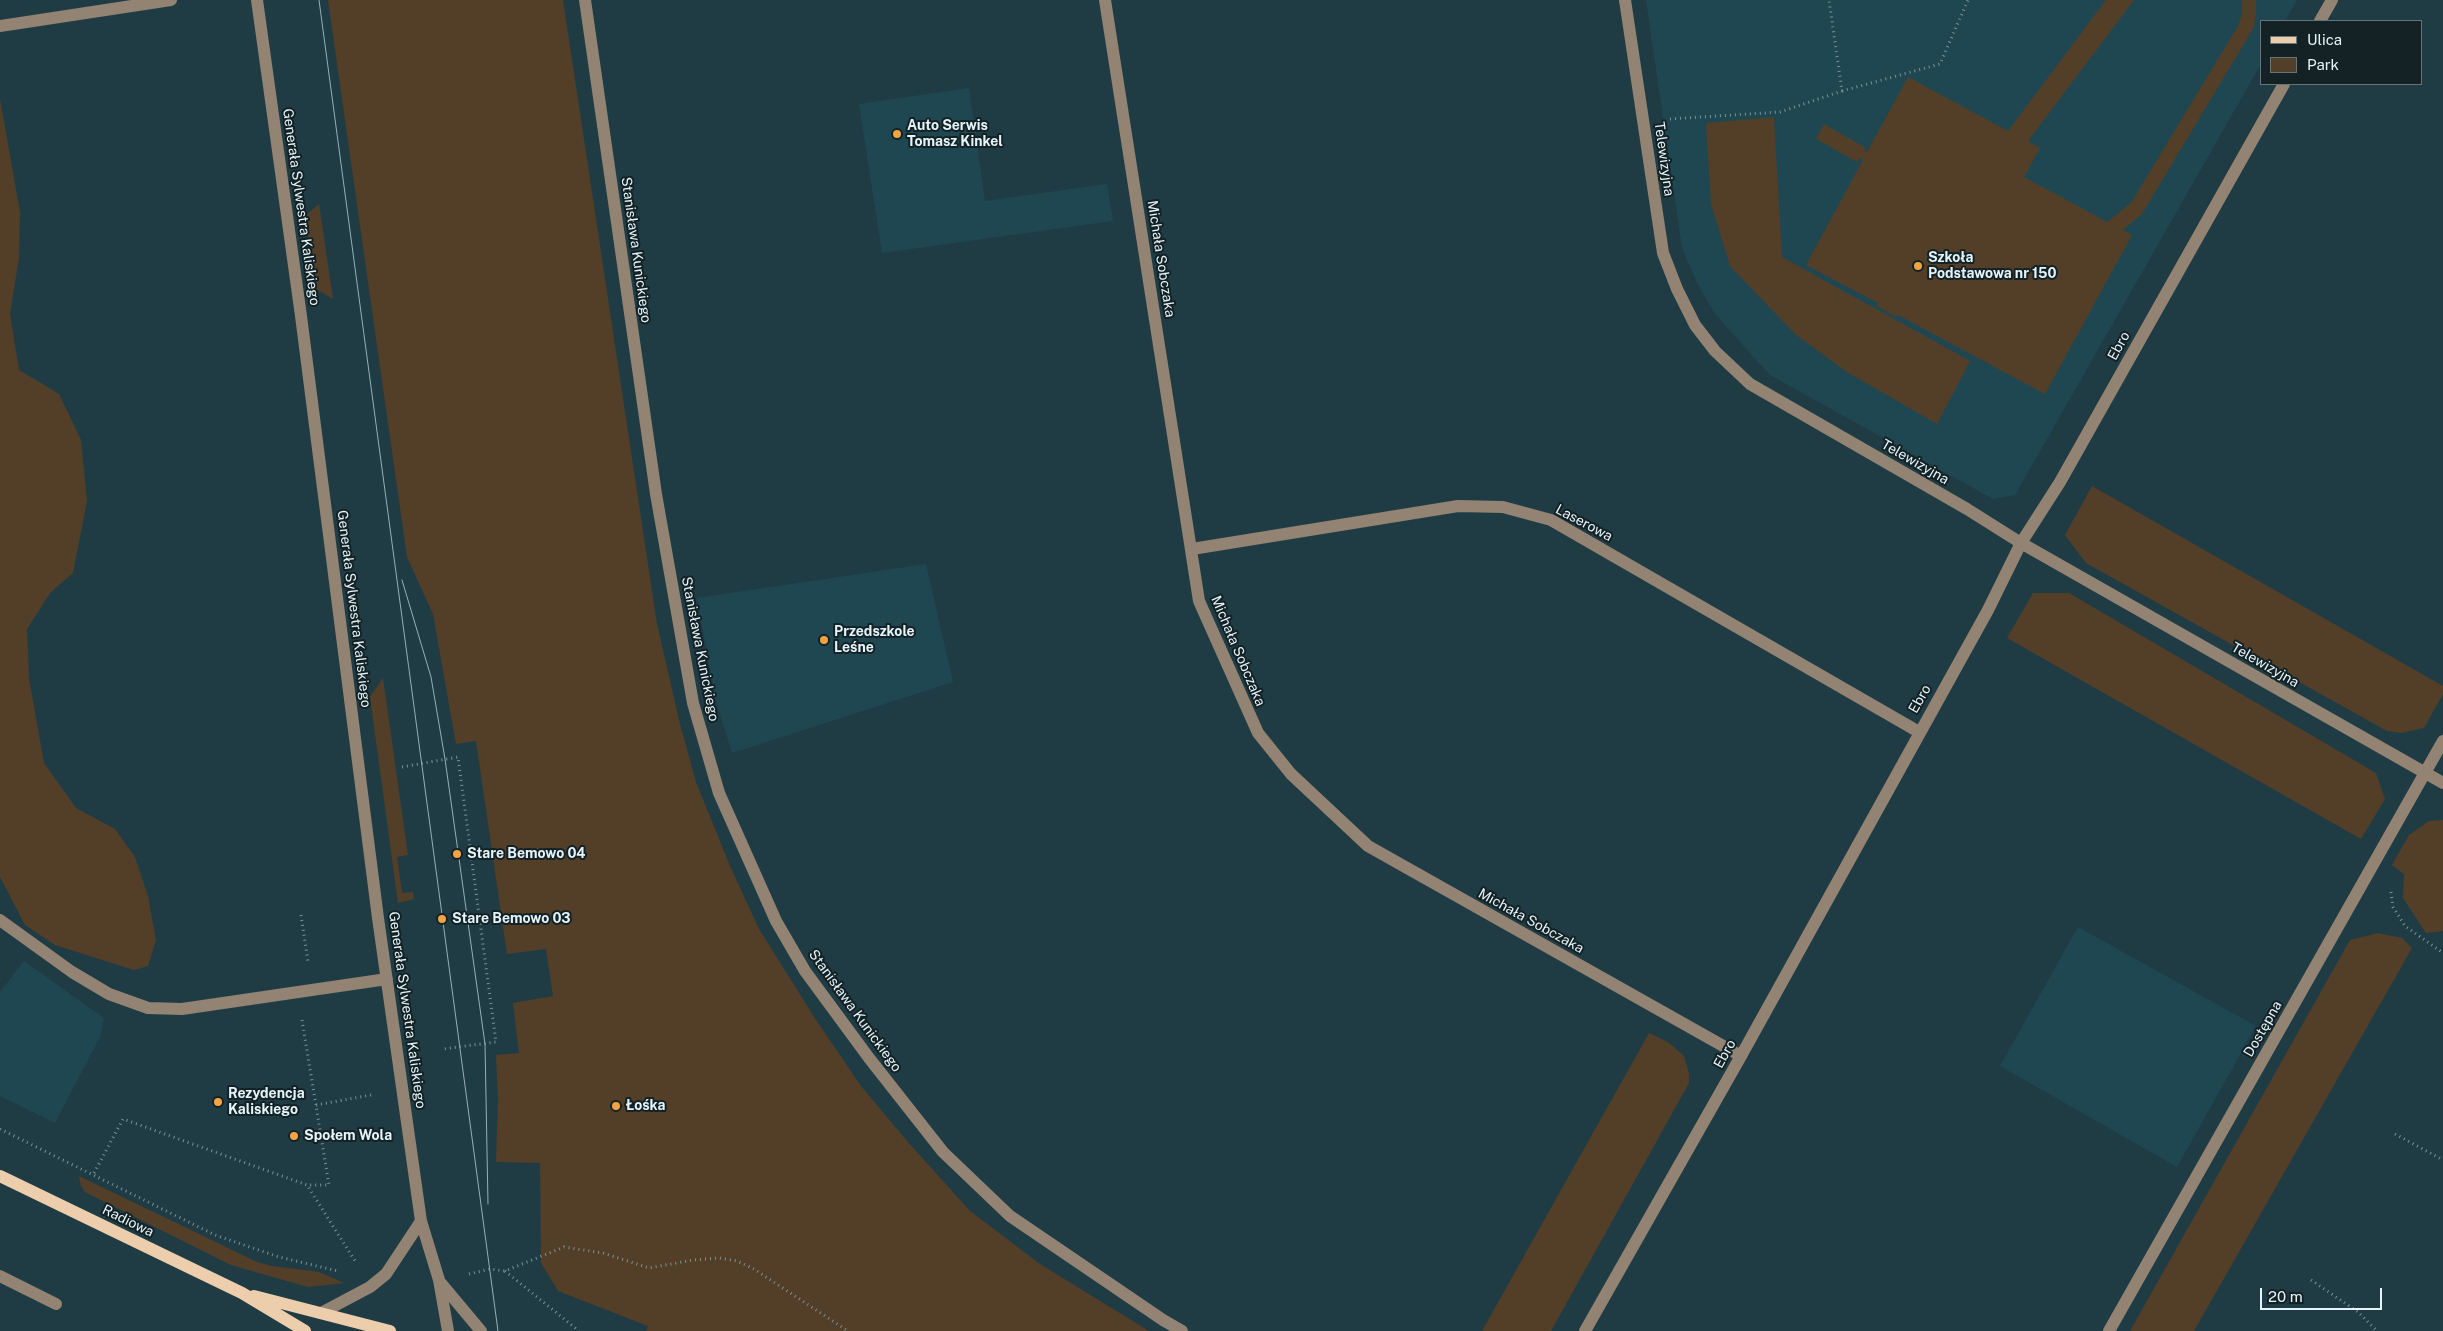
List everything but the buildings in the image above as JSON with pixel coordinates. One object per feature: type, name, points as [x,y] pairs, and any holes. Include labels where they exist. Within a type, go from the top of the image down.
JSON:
[{"type":"main road","name":"Radiowa","points":[[0,1176],[242,1293],[305,1331]]},
{"type":"main road","name":"Radiowa","points":[[242,1293],[390,1331]]},
{"type":"street","points":[[0,26],[171,0]]},
{"type":"street","name":"Generała Sylwestra Kaliskiego","points":[[257,0],[303,326],[387,979],[421,1222],[439,1280],[448,1331]]},
{"type":"street","name":"Stanisława Kunickiego","points":[[585,0],[656,494],[693,703],[719,794],[776,921],[805,971],[869,1058],[943,1152],[1010,1216],[1182,1331]]},
{"type":"street","name":"Michała Sobczaka","points":[[1105,0],[1199,601],[1258,733],[1290,774],[1368,846],[1741,1056]]},
{"type":"street","name":"Telewizyjna","points":[[1625,0],[1663,253],[1677,289],[1695,325],[1715,351],[1750,384],[1967,509],[2021,543],[2443,783]]},
{"type":"street","points":[[2321,20],[2332,0]]},
{"type":"street","name":"Ebro","points":[[1585,1331],[1741,1056],[1988,610],[2021,543],[2060,482],[2283,85]]},
{"type":"street","name":"Laserowa","points":[[1192,549],[1458,506],[1503,507],[1551,520],[1919,732]]},
{"type":"street","name":"Dostępna","points":[[2109,1331],[2443,741]]},
{"type":"street","points":[[0,920],[72,972],[109,994],[148,1008],[182,1009],[387,979]]},
{"type":"street","points":[[321,1312],[370,1287],[386,1274],[421,1222]]},
{"type":"street","points":[[0,1276],[56,1304]]},
{"type":"street","name":"Generała Sylwestra Kaliskiego","points":[[439,1280],[481,1331]]},
{"type":"path","points":[[1829,0],[1842,91]]},
{"type":"path","points":[[1668,120],[1780,112],[1842,91],[1940,64],[1968,0]]},
{"type":"path","points":[[402,767],[458,757],[496,1042],[443,1049]]},
{"type":"path","points":[[2390,884],[2394,907],[2405,926],[2443,953]]},
{"type":"path","points":[[301,915],[312,990]]},
{"type":"path","points":[[94,1173],[122,1119],[307,1185],[329,1185],[298,992]]},
{"type":"path","points":[[316,1105],[371,1095]]},
{"type":"path","points":[[0,1128],[216,1234],[279,1257],[343,1272],[370,1287]]},
{"type":"path","points":[[2395,1134],[2443,1160]]},
{"type":"path","points":[[307,1185],[354,1261]]},
{"type":"path","points":[[439,1280],[490,1270],[505,1271],[564,1246],[603,1253],[648,1268],[693,1260],[719,1258],[737,1261],[754,1269],[848,1331]]},
{"type":"path","points":[[505,1271],[579,1331]]},
{"type":"path","points":[[2311,1280],[2358,1312],[2377,1331]]},
{"type":"shaded area","name":"Szkoła Podstawowa nr 150","points":[[1646,0],[2297,0],[2286,20],[2260,20],[2260,66],[2015,495],[1993,499],[1770,375],[1716,315],[1698,285],[1682,248]]},
{"type":"shaded area","points":[[969,88],[985,201],[1107,184],[1113,221],[882,253],[859,104]]},
{"type":"shaded area","name":"Przedszkole Leśne","points":[[926,564],[953,682],[732,753],[716,701],[697,598]]},
{"type":"shaded area","points":[[2078,927],[2256,1026],[2177,1167],[2000,1066]]},
{"type":"shaded area","points":[[24,961],[104,1018],[101,1035],[55,1123],[0,1096],[0,992]]},
{"type":"green space","points":[[328,0],[563,0],[657,624],[680,724],[696,782],[730,866],[759,929],[816,1020],[861,1086],[970,1211],[1040,1264],[1149,1331],[646,1331],[648,1326],[558,1291],[541,1263],[540,1163],[496,1162],[498,1099],[496,1055],[519,1053],[513,1003],[553,996],[546,949],[507,954],[476,741],[456,744],[433,614],[407,557]]},
{"type":"green space","points":[[2106,0],[2134,0],[2028,141],[2040,148],[2024,177],[2107,222],[2131,203],[2238,26],[2242,14],[2242,0],[2256,0],[2256,15],[2254,27],[2142,214],[2123,230],[2132,235],[2045,394],[1898,315],[1896,317],[1877,306],[1878,303],[1806,265],[1863,160],[1860,158],[1857,162],[1816,139],[1824,124],[1866,148],[1864,151],[1867,152],[1908,77],[2008,131]]},
{"type":"green space","points":[[0,99],[20,212],[19,258],[10,314],[19,370],[59,394],[81,440],[87,501],[73,573],[50,593],[27,629],[29,678],[44,763],[76,808],[115,829],[135,857],[148,896],[156,940],[148,966],[134,970],[55,945],[25,925],[0,877]]},
{"type":"green space","points":[[1774,117],[1782,257],[1970,361],[1937,424],[1847,372],[1796,335],[1730,266],[1711,204],[1706,123]]},
{"type":"green space","points":[[319,204],[333,299],[316,289],[305,216]]},
{"type":"green space","points":[[2092,486],[2443,686],[2443,694],[2424,728],[2401,733],[2387,731],[2086,563],[2065,535]]},
{"type":"green space","points":[[2033,593],[2069,593],[2376,773],[2385,799],[2361,839],[2007,638]]},
{"type":"green space","points":[[383,678],[408,855],[397,857],[402,893],[413,892],[414,899],[398,903],[370,697]]},
{"type":"green space","points":[[2443,820],[2443,931],[2426,933],[2403,898],[2404,874],[2392,865],[2409,835],[2429,821]]},
{"type":"green space","points":[[2378,933],[2402,938],[2412,948],[2194,1331],[2130,1331],[2350,940]]},
{"type":"green space","points":[[1649,1033],[1668,1042],[1684,1056],[1689,1073],[1689,1083],[1551,1331],[1482,1331]]},
{"type":"green space","points":[[79,1176],[257,1262],[272,1266],[319,1272],[344,1283],[308,1287],[231,1265],[85,1192],[81,1186]]},
{"type":"tram line","points":[[319,0],[498,1331]]},
{"type":"tram line","points":[[402,580],[431,677],[445,759],[485,1044],[488,1204]]},
{"type":"place","name":"Auto Serwis Tomasz Kinkel","points":[[897,134]]},
{"type":"place","name":"Szkoła Podstawowa nr 150","points":[[1918,266]]},
{"type":"place","name":"Przedszkole Leśne","points":[[824,640]]},
{"type":"place","name":"Stare Bemowo 04","points":[[457,854]]},
{"type":"place","name":"Stare Bemowo 03","points":[[442,919]]},
{"type":"place","name":"Rezydencja Kaliskiego","points":[[218,1102]]},
{"type":"place","name":"Łośka","points":[[616,1106]]},
{"type":"place","name":"Społem Wola","points":[[294,1136]]}]
